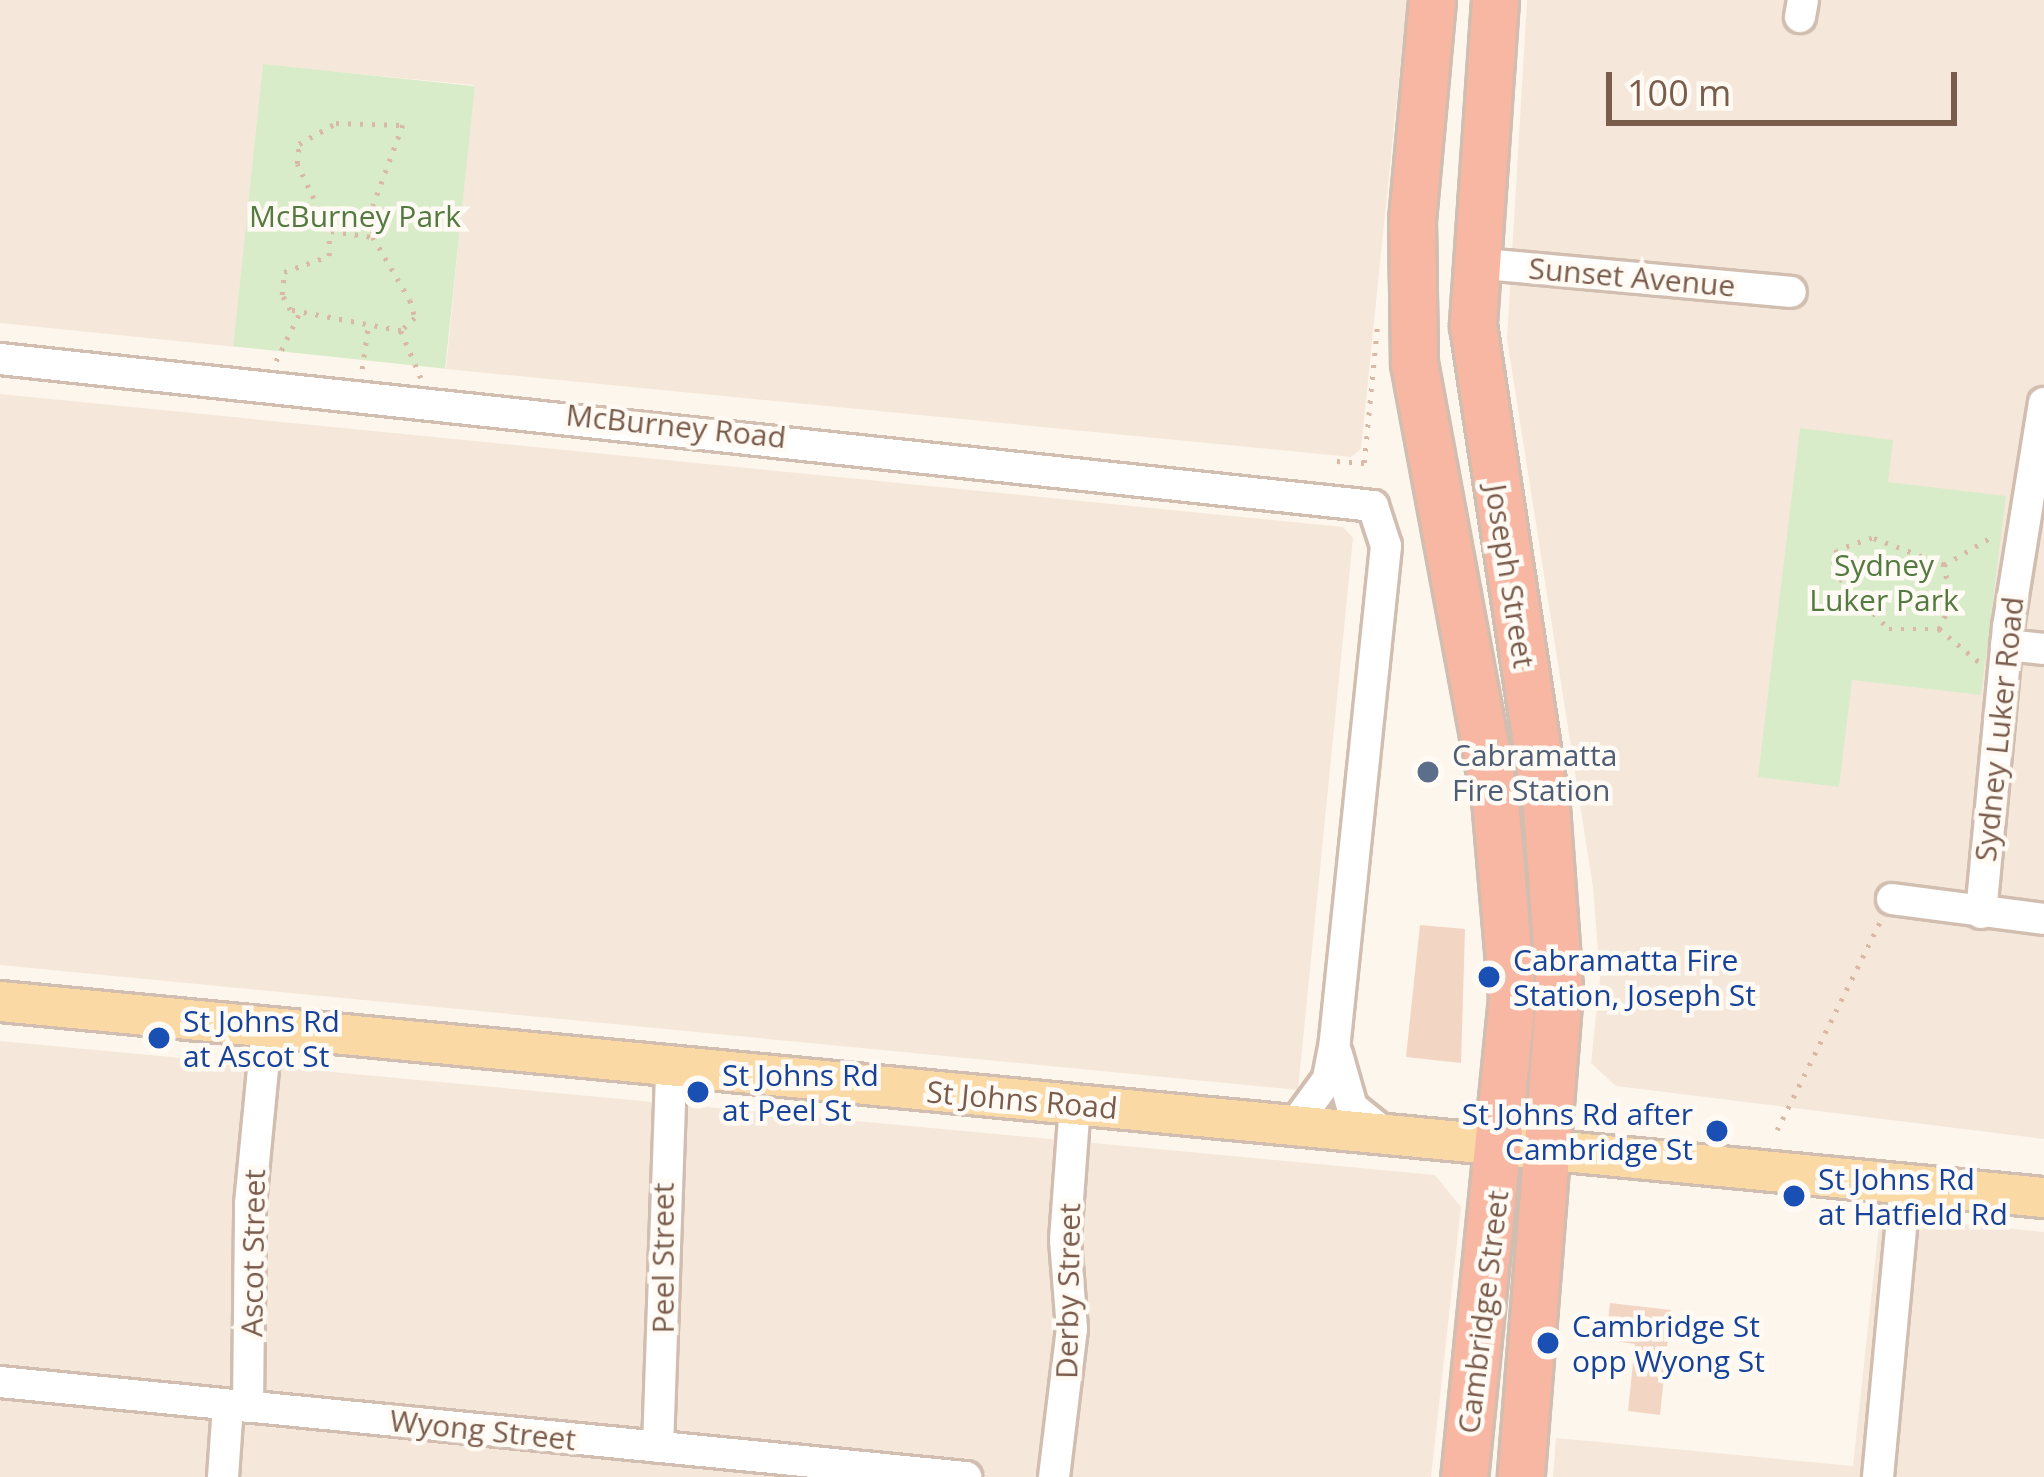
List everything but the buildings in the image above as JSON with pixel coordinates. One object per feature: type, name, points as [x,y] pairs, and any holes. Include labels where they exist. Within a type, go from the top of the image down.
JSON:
[{"type":"highway","name":"Joseph Street","points":[[1432,0],[1411,315],[1508,890],[1502,1147]]},
{"type":"highway","name":"Joseph Street","points":[[1495,0],[1473,263],[1482,409],[1554,884],[1552,1151]]},
{"type":"highway","name":"Cambridge Street","points":[[1464,1477],[1502,1147]]},
{"type":"highway","name":"Cambridge Street","points":[[1521,1477],[1552,1151]]},
{"type":"main road","name":"St Johns Road","points":[[0,1001],[670,1069],[2044,1197]]},
{"type":"street","name":"Sunset Avenue","points":[[1473,263],[1791,292]]},
{"type":"street","name":"McBurney Road","points":[[0,358],[1351,497],[1373,506],[1386,546],[1335,1042]]},
{"type":"street","name":"Sydney Luker Road","points":[[1981,913],[2018,538],[2044,403]]},
{"type":"street","points":[[2005,659],[2044,649]]},
{"type":"street","points":[[1892,899],[2044,919]]},
{"type":"street","name":"Ascot Street","points":[[224,1477],[238,1406],[267,1027]]},
{"type":"street","points":[[1293,1127],[1328,1079],[1335,1042]]},
{"type":"street","points":[[1335,1042],[1352,1107],[1388,1136]]},
{"type":"street","name":"Peel Street","points":[[632,1477],[646,1446],[670,1069]]},
{"type":"street","name":"Derby Street","points":[[1054,1477],[1072,1329],[1065,1240],[1075,1104]]},
{"type":"street","points":[[1878,1477],[1905,1184]]},
{"type":"street","name":"Wyong Street","points":[[0,1382],[966,1477]]},
{"type":"path","points":[[384,118],[403,125],[404,141],[373,206],[373,237],[410,300],[415,318],[400,331],[300,312],[282,295],[284,272],[329,256],[329,231],[297,164],[299,144],[336,123],[384,118]]},
{"type":"path","points":[[329,231],[373,237]]},
{"type":"path","points":[[265,383],[300,312]]},
{"type":"path","points":[[358,393],[369,325]]},
{"type":"path","points":[[400,331],[429,400]]},
{"type":"path","points":[[1337,461],[1364,464]]},
{"type":"path","points":[[1944,566],[1987,535],[2018,538]]},
{"type":"path","points":[[1944,566],[1872,538],[1837,550],[1832,570],[1889,629],[1939,629],[2005,659]]},
{"type":"path","points":[[1939,629],[1951,602],[1944,566]]},
{"type":"path","points":[[1778,1130],[1892,899]]},
{"type":"shaded area","points":[[0,0],[1407,0],[1361,449],[1351,457],[446,369],[474,85],[263,65],[236,347],[0,323]]},
{"type":"shaded area","points":[[1527,0],[2044,0],[2044,1139],[1616,1086],[1591,1063],[1600,978],[1593,887],[1507,339]]},
{"type":"shaded area","points":[[0,394],[1343,527],[1353,538],[1298,1090],[0,965]]},
{"type":"shaded area","points":[[0,1041],[1435,1175],[1461,1207],[1431,1477],[0,1477]]},
{"type":"shaded area","points":[[1880,1216],[2044,1232],[2044,1477],[1553,1477],[1556,1438],[1853,1466]]},
{"type":"green space","name":"McBurney Park","points":[[263,64],[475,86],[445,369],[233,346]]},
{"type":"green space","name":"Sydney Luker Park","points":[[1800,428],[1893,440],[1888,482],[2006,496],[1981,695],[1852,680],[1839,787],[1758,777]]},
{"type":"place","name":"Cabramatta Fire Station","points":[[1428,772]]},
{"type":"place","name":"Cabramatta Fire Station, Joseph St","points":[[1489,977]]},
{"type":"place","name":"St Johns Rd at Ascot St","points":[[159,1038]]},
{"type":"place","name":"St Johns Rd at Peel St","points":[[698,1092]]},
{"type":"place","name":"St Johns Rd after Cambridge St","points":[[1717,1131]]},
{"type":"place","name":"St Johns Rd at Hatfield Rd","points":[[1794,1196]]},
{"type":"place","name":"Cambridge St opp Wyong St","points":[[1548,1343]]}]
